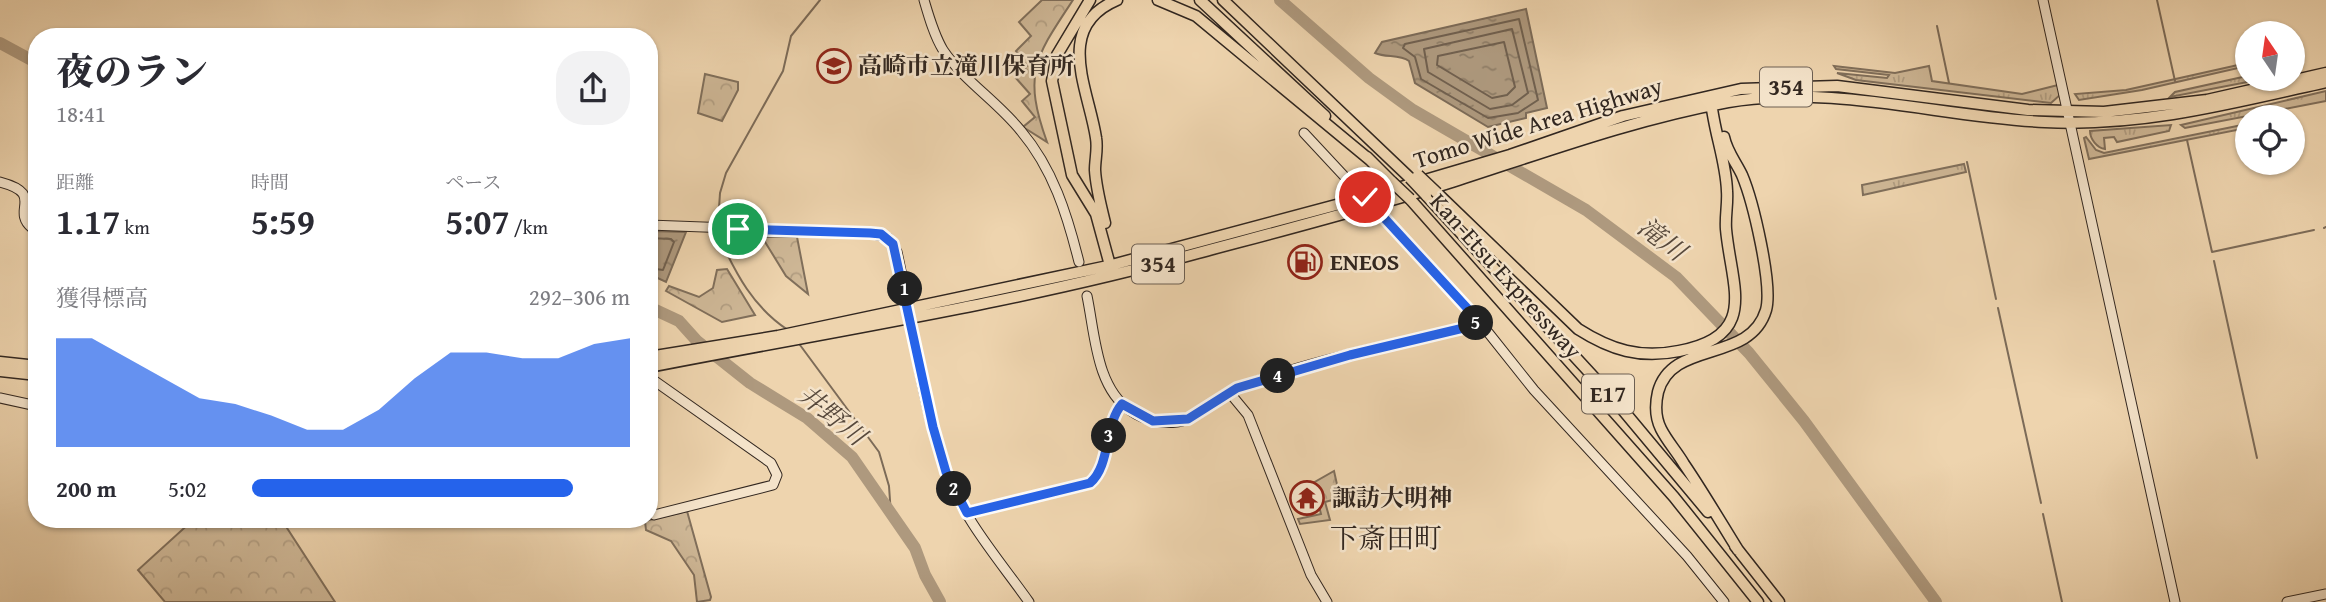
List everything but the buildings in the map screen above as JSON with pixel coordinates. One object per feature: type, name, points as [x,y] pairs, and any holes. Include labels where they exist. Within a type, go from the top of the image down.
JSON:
[{"type":"highway","points":[[1090,0],[1057,55],[1052,81],[1072,175],[1098,221],[1113,269]]},
{"type":"highway","points":[[1113,269],[1095,171],[1097,141],[1080,73],[1079,53],[1089,22],[1104,7],[1117,0]]},
{"type":"highway","points":[[1158,0],[1196,16],[1370,160]]},
{"type":"highway","name":"Kan-Etsu Expressway","points":[[1200,0],[1410,199],[1674,497],[1758,602]]},
{"type":"highway","name":"Kan-Etsu Expressway","points":[[1223,0],[1431,194],[1612,397],[1779,602]]},
{"type":"highway","name":"Tomo Wide Area Highway","points":[[2071,117],[2183,103],[2326,73]]},
{"type":"highway","name":"Tomo Wide Area Highway","points":[[658,356],[782,340],[1113,269],[1497,167],[1516,158],[1713,102],[1767,98],[1840,98],[2004,119],[2174,116],[2326,82]]},
{"type":"highway","points":[[1431,194],[1578,329],[1600,343],[1643,355],[1691,349],[1717,338],[1733,316],[1738,296],[1726,231],[1727,191],[1713,102]]},
{"type":"highway","points":[[1713,102],[1726,144],[1742,176],[1767,278],[1766,310],[1752,334],[1726,348],[1691,358],[1672,369],[1658,389],[1656,408],[1664,435],[1738,550]]},
{"type":"highway","name":"Tomo Wide Area Highway","points":[[1369,201],[1487,161],[1516,158]]},
{"type":"highway","name":"Tomo Wide Area Highway","points":[[658,365],[745,346]]},
{"type":"highway","points":[[0,362],[28,365]]},
{"type":"highway","points":[[0,371],[28,374]]},
{"type":"street","points":[[924,0],[946,53],[1020,130],[1041,160],[1068,215],[1079,262]]},
{"type":"street","points":[[2043,0],[2071,117],[2175,602]]},
{"type":"street","points":[[1304,133],[1479,321],[1534,390],[1687,556],[1724,602]]},
{"type":"street","points":[[0,182],[20,188],[24,192],[28,223]]},
{"type":"street","points":[[658,225],[881,234],[888,238],[897,252],[946,472],[967,513],[1029,602]]},
{"type":"street","points":[[1087,296],[1104,377],[1122,404],[1142,417],[1176,422],[1199,415],[1229,392],[1350,355],[1472,326],[1479,321]]},
{"type":"street","points":[[658,383],[771,463],[778,475],[773,485],[658,514]]},
{"type":"street","points":[[1229,392],[1248,415],[1311,575],[1327,602]]},
{"type":"street","points":[[0,398],[28,403]]},
{"type":"street","points":[[967,513],[1090,483],[1097,474],[1116,414],[1122,404]]},
{"type":"street","points":[[2287,602],[2326,594]]},
{"type":"green space","points":[[1042,0],[1073,0],[1042,51],[1034,82],[1039,118],[1047,142],[1023,127],[1035,117],[1022,101],[1030,94],[1015,77],[1027,66],[1016,51],[1031,36],[1019,22]]},
{"type":"green space","points":[[1834,66],[1895,73],[1929,66],[1932,81],[2022,94],[2058,85],[2060,95],[2051,103],[1856,80],[1837,73],[1887,78],[1889,75],[1836,69]]},
{"type":"green space","points":[[2235,66],[2235,69],[2142,90],[2079,100],[2075,94],[2126,90]]},
{"type":"green space","points":[[705,74],[738,82],[738,90],[722,121],[698,113]]},
{"type":"green space","points":[[2235,79],[2235,84],[2170,97],[2175,92]]},
{"type":"green space","points":[[2326,91],[2326,101],[2305,105],[2266,105]]},
{"type":"green space","points":[[2235,112],[2235,118],[2185,128],[2181,125]]},
{"type":"green space","points":[[2171,125],[2169,131],[2117,142],[2114,137],[2104,138],[2105,149],[2094,143],[2090,131]]},
{"type":"green space","points":[[2235,126],[2235,130],[2089,159],[2084,138],[2086,137],[2096,150],[2104,153]]},
{"type":"green space","points":[[1964,164],[1966,172],[1863,195],[1862,185]]},
{"type":"green space","points":[[762,237],[797,237],[808,294],[786,276]]},
{"type":"green space","points":[[727,269],[755,315],[722,322],[666,291],[669,286],[699,297],[713,288],[717,270]]},
{"type":"green space","points":[[1334,471],[1340,498],[1325,502],[1330,520],[1300,524],[1298,519],[1321,514],[1313,483]]},
{"type":"green space","points":[[687,511],[710,600],[697,602],[694,575],[671,541],[646,530],[658,528],[658,518]]},
{"type":"green space","points":[[184,528],[287,528],[335,602],[165,602],[138,570]]},
{"type":"water","points":[[1526,9],[1547,108],[1526,113],[1526,118],[1488,127],[1415,83],[1409,61],[1375,53],[1382,42]]},
{"type":"water","points":[[658,231],[686,232],[666,282],[658,278]]},
{"type":"waterway","points":[[718,223],[720,193],[726,173],[783,71],[791,36],[820,0]]},
{"type":"waterway","name":"滝川","points":[[1280,0],[1369,78],[1413,110],[1586,210],[1676,277],[1749,353],[1804,421],[1936,602]]},
{"type":"waterway","points":[[2157,0],[2175,81]]},
{"type":"waterway","points":[[1937,26],[1949,83]]},
{"type":"waterway","name":"井野川","points":[[0,43],[28,58]]},
{"type":"waterway","points":[[2187,140],[2212,252],[2314,230]]},
{"type":"waterway","points":[[1967,162],[1996,299]]},
{"type":"waterway","points":[[719,237],[732,264],[755,300],[788,330]]},
{"type":"waterway","points":[[2214,261],[2257,458]]},
{"type":"waterway","points":[[1998,308],[2041,503]]},
{"type":"waterway","name":"井野川","points":[[658,311],[679,321],[697,341],[750,383],[807,418],[852,457],[915,548],[925,575],[940,602]]},
{"type":"waterway","points":[[800,345],[879,452],[889,486],[891,515]]},
{"type":"waterway","points":[[2043,514],[2062,602]]},
{"type":"place","name":"高崎市立滝川保育所","points":[[834,66]]},
{"type":"place","name":"ENEOS","points":[[1305,262]]},
{"type":"place","name":"諏訪大明神","points":[[1307,498]]},
{"type":"district","name":"下斎田町","points":[[1386,538]]},
{"type":"route","points":[[738,229],[881,234],[893,244],[897,252],[933,427],[946,472],[967,513],[1090,483],[1097,474],[1116,414],[1122,404],[1132,412],[1153,421],[1176,422],[1199,415],[1237,388],[1350,355],[1472,326],[1479,321],[1365,197]]}]
